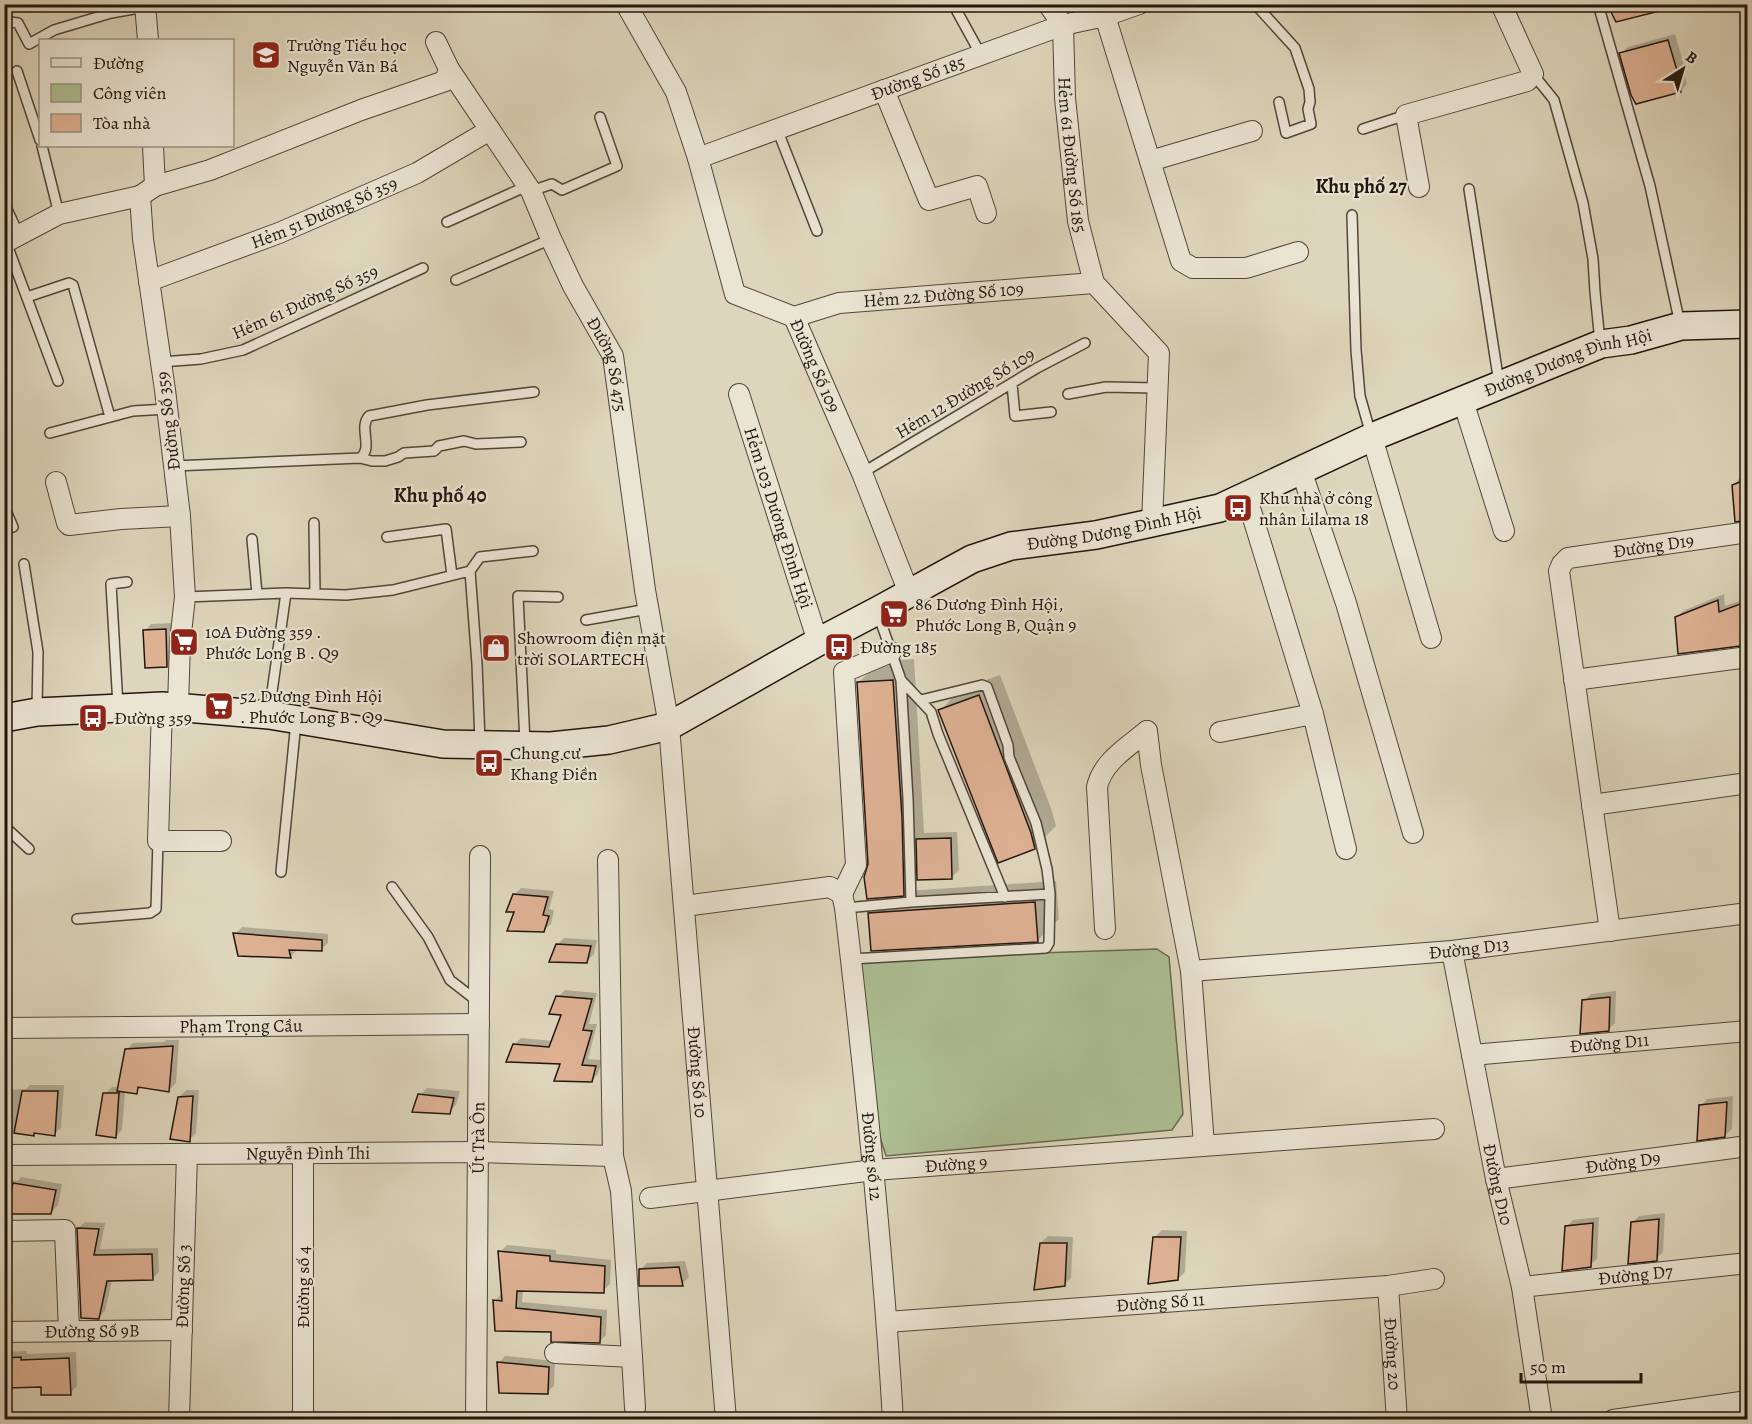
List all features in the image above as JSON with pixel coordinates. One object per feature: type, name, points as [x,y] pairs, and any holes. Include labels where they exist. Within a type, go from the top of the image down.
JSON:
[{"type":"street","name":"Đường Số 109","points":[[626,4],[676,92],[699,158],[735,294],[794,317],[862,473],[909,594]]},
{"type":"street","points":[[1048,4],[1063,25]]},
{"type":"street","name":"Đường Số 185","points":[[699,158],[1063,25],[1139,4]]},
{"type":"street","points":[[1419,187],[1406,115],[1527,81],[1533,74],[1501,4]]},
{"type":"street","points":[[145,6],[148,39]]},
{"type":"street","points":[[1111,11],[1150,161],[1181,261],[1193,268],[1246,268],[1298,252]]},
{"type":"street","name":"Hẻm 61 Đường Số 185","points":[[1063,25],[1065,99],[1078,221],[1094,283]]},
{"type":"street","name":"Đường Số 475","points":[[436,42],[450,69],[529,188],[573,286],[613,356],[648,609],[669,726]]},
{"type":"street","points":[[10,240],[59,214],[147,191],[210,170],[361,110],[445,81],[450,69]]},
{"type":"street","points":[[884,90],[929,200],[977,186],[986,213]]},
{"type":"street","name":"Hẻm 51 Đường Số 359","points":[[149,281],[279,233],[417,173],[490,130]]},
{"type":"street","points":[[1150,161],[1252,131]]},
{"type":"street","name":"Đường Số 359","points":[[153,147],[143,239],[180,516],[185,597],[170,706],[158,841]]},
{"type":"street","points":[[1094,283],[1159,353],[1152,523]]},
{"type":"street","name":"Hẻm 22 Đường Số 109","points":[[794,317],[839,303],[1094,283]]},
{"type":"street","name":"Đường Dương Đình Hội","points":[[4,718],[37,712],[170,706],[269,715],[443,744],[551,746],[609,740],[669,726],[972,558],[1011,546],[1096,535],[1220,508],[1372,437],[1600,344],[1631,340],[1681,326],[1748,324]]},
{"type":"street","name":"Hẻm 103 Dương Đình Hội","points":[[739,394],[818,642]]},
{"type":"street","points":[[1463,401],[1504,531]]},
{"type":"street","points":[[1372,437],[1431,638]]},
{"type":"street","points":[[1301,470],[1346,603],[1413,833]]},
{"type":"street","points":[[56,482],[69,525],[120,519],[180,516]]},
{"type":"street","points":[[1246,495],[1313,714],[1346,849]]},
{"type":"street","name":"Đường D19","points":[[1574,680],[1559,571],[1568,558],[1748,532]]},
{"type":"street","points":[[684,906],[830,887],[843,901],[856,865],[844,672],[891,652]]},
{"type":"street","points":[[1610,931],[1574,680],[1748,657]]},
{"type":"street","points":[[1221,732],[1313,714]]},
{"type":"street","name":"Đường Số 10","points":[[669,726],[726,1419]]},
{"type":"street","points":[[1105,929],[1097,787],[1100,776],[1109,762],[1147,731],[1151,765],[1191,971],[1203,1145]]},
{"type":"street","points":[[1592,805],[1748,783]]},
{"type":"street","points":[[158,841],[221,841]]},
{"type":"street","name":"Út Trà Ôn","points":[[476,1419],[480,856]]},
{"type":"street","points":[[608,860],[613,1156],[621,1191],[635,1408]]},
{"type":"street","name":"Đường số 12","points":[[843,901],[874,1170],[893,1419]]},
{"type":"street","name":"Đường D13","points":[[1191,971],[1452,951],[1748,914]]},
{"type":"street","name":"Đường D10","points":[[1452,951],[1496,1179],[1522,1287],[1542,1419]]},
{"type":"street","name":"Phạm Trọng Cầu","points":[[4,1028],[479,1024]]},
{"type":"street","name":"Đường D11","points":[[1472,1055],[1748,1031]]},
{"type":"street","name":"Đường 9","points":[[650,1198],[874,1170],[1434,1129]]},
{"type":"street","name":"Đường D9","points":[[1496,1179],[1748,1146]]},
{"type":"street","name":"Nguyễn Đình Thi","points":[[4,1155],[478,1152],[613,1156]]},
{"type":"street","name":"Đường Số 3","points":[[180,1419],[187,1154]]},
{"type":"street","name":"Đường số 4","points":[[303,1154],[303,1419]]},
{"type":"street","points":[[4,1230],[65,1230],[69,1331]]},
{"type":"street","name":"Đường D7","points":[[1522,1287],[1748,1263]]},
{"type":"street","name":"Đường Số 11","points":[[887,1322],[1388,1286],[1434,1279]]},
{"type":"street","name":"Đường 20","points":[[1388,1286],[1397,1419]]},
{"type":"street","name":"Đường Số 9B","points":[[4,1332],[182,1330]]},
{"type":"street","points":[[555,1353],[633,1357]]},
{"type":"street","points":[[1613,1419],[1748,1401]]},
{"type":"lane","points":[[953,4],[981,55]]},
{"type":"lane","points":[[1255,4],[1295,48],[1309,89],[1308,109],[1311,124],[1286,134],[1279,102]]},
{"type":"lane","points":[[1598,4],[1650,186],[1681,326]]},
{"type":"lane","points":[[39,39],[54,30],[111,13],[145,6]]},
{"type":"lane","points":[[4,24],[10,22],[18,24],[28,44],[39,39]]},
{"type":"lane","points":[[17,70],[39,137]]},
{"type":"lane","points":[[1533,74],[1554,100],[1583,203],[1593,259],[1600,344]]},
{"type":"lane","points":[[1363,129],[1406,115]]},
{"type":"lane","points":[[447,222],[529,188],[552,184],[562,190],[617,166],[600,117]]},
{"type":"lane","points":[[777,129],[817,231]]},
{"type":"lane","points":[[42,147],[59,214]]},
{"type":"lane","points":[[1469,189],[1499,385]]},
{"type":"lane","points":[[4,203],[10,240],[27,297],[58,381]]},
{"type":"lane","points":[[1352,215],[1356,350],[1360,396],[1372,437]]},
{"type":"lane","points":[[456,279],[551,239]]},
{"type":"lane","name":"Hẻm 61 Đường Số 359","points":[[161,362],[201,359],[243,350],[423,268]]},
{"type":"lane","points":[[27,297],[69,283],[73,285],[111,417]]},
{"type":"lane","name":"Hẻm 12 Đường Số 109","points":[[862,473],[1085,343]]},
{"type":"lane","points":[[1012,384],[1015,416],[1051,412]]},
{"type":"lane","points":[[1068,394],[1107,387],[1157,388]]},
{"type":"lane","points":[[360,458],[366,450],[365,421],[369,416],[428,405],[534,392]]},
{"type":"lane","points":[[50,433],[133,411],[167,409]]},
{"type":"lane","points":[[174,466],[360,458],[385,461],[405,453],[434,451],[439,446],[465,441],[476,444],[521,442]]},
{"type":"lane","points":[[4,506],[13,527]]},
{"type":"lane","points":[[314,523],[315,594]]},
{"type":"lane","points":[[387,537],[446,529],[452,575]]},
{"type":"lane","points":[[252,539],[257,594]]},
{"type":"lane","points":[[480,745],[470,571],[480,557],[533,550]]},
{"type":"lane","points":[[24,564],[38,652],[37,712]]},
{"type":"lane","points":[[185,597],[286,593],[346,595],[393,590],[470,571]]},
{"type":"lane","points":[[118,707],[111,584],[127,582]]},
{"type":"lane","points":[[269,715],[286,593]]},
{"type":"lane","points":[[525,746],[518,596],[558,597]]},
{"type":"lane","points":[[586,620],[648,609]]},
{"type":"lane","points":[[878,611],[902,680],[911,902]]},
{"type":"lane","points":[[902,680],[931,712],[1005,897]]},
{"type":"lane","points":[[851,959],[1046,948],[1049,943],[1050,894],[1047,869],[1036,823],[1009,757],[1008,745],[987,687],[982,685],[921,700]]},
{"type":"lane","points":[[281,872],[297,720]]},
{"type":"lane","points":[[4,826],[29,849]]},
{"type":"lane","points":[[77,919],[150,913],[156,909],[158,841]]},
{"type":"lane","points":[[392,887],[428,937],[450,980],[479,1003]]},
{"type":"lane","points":[[843,901],[911,902],[1050,894]]},
{"type":"green space","points":[[1157,949],[1169,957],[1183,1114],[1172,1130],[886,1156],[879,1134],[860,969],[863,959]]},
{"type":"building","points":[[1607,4],[1668,4],[1668,9],[1616,22]]},
{"type":"building","points":[[1668,40],[1681,92],[1636,104],[1631,95],[1619,53]]},
{"type":"building","points":[[1748,479],[1748,520],[1735,522],[1732,485]]},
{"type":"building","points":[[1718,600],[1719,612],[1748,601],[1748,645],[1678,654],[1675,617]]},
{"type":"building","points":[[166,629],[167,667],[145,668],[143,630]]},
{"type":"building","points":[[893,680],[902,817],[904,896],[867,899],[864,877],[868,864],[857,682]]},
{"type":"building","points":[[979,695],[1035,849],[998,863],[938,710]]},
{"type":"building","points":[[951,838],[952,879],[917,880],[916,839]]},
{"type":"building","points":[[513,894],[548,897],[543,915],[549,916],[544,932],[507,931],[514,912],[506,912]]},
{"type":"building","points":[[1035,902],[1038,942],[871,951],[868,913]]},
{"type":"building","points":[[233,933],[322,940],[322,951],[289,950],[291,958],[238,956]]},
{"type":"building","points":[[556,944],[591,946],[587,963],[549,962]]},
{"type":"building","points":[[556,996],[592,999],[583,1030],[592,1031],[582,1065],[596,1066],[592,1082],[554,1081],[560,1064],[506,1062],[513,1044],[549,1047],[561,1015],[549,1014]]},
{"type":"building","points":[[1610,997],[1609,1031],[1580,1034],[1582,1000]]},
{"type":"building","points":[[173,1046],[169,1092],[138,1087],[137,1094],[117,1091],[125,1049]]},
{"type":"building","points":[[22,1091],[58,1091],[55,1136],[14,1133]]},
{"type":"building","points":[[103,1093],[119,1093],[116,1138],[96,1135]]},
{"type":"building","points":[[418,1094],[454,1098],[450,1114],[412,1112]]},
{"type":"building","points":[[193,1096],[190,1142],[170,1139],[178,1097]]},
{"type":"building","points":[[1727,1102],[1725,1137],[1697,1141],[1699,1105]]},
{"type":"building","points":[[13,1183],[56,1190],[51,1214],[4,1214],[4,1186],[12,1188]]},
{"type":"building","points":[[1659,1219],[1657,1261],[1628,1264],[1631,1222]]},
{"type":"building","points":[[1593,1223],[1591,1267],[1562,1271],[1565,1226]]},
{"type":"building","points":[[77,1228],[99,1229],[94,1255],[152,1254],[153,1280],[107,1281],[99,1319],[81,1318]]},
{"type":"building","points":[[1153,1237],[1181,1237],[1178,1280],[1148,1284]]},
{"type":"building","points":[[1040,1243],[1067,1243],[1065,1286],[1034,1290]]},
{"type":"building","points":[[498,1251],[550,1256],[550,1261],[605,1266],[604,1293],[517,1291],[516,1308],[601,1317],[600,1343],[551,1342],[551,1332],[495,1331],[493,1300],[502,1301]]},
{"type":"building","points":[[679,1267],[683,1286],[639,1286],[639,1269]]},
{"type":"building","points":[[21,1357],[21,1360],[69,1358],[71,1395],[41,1395],[41,1387],[7,1388],[6,1358]]},
{"type":"building","points":[[497,1362],[549,1367],[548,1394],[499,1393]]},
{"type":"place","name":"Trường Tiểu học Nguyễn Văn Bá","points":[[266,55]]},
{"type":"place","name":"Khu nhà ở công nhân Lilama 18","points":[[1238,508]]},
{"type":"place","name":"86 Dương Đình Hội, Phước Long B, Quận 9","points":[[894,614]]},
{"type":"place","name":"10A Đường 359 . Phước Long B . Q9","points":[[184,642]]},
{"type":"place","name":"Đường 185","points":[[839,647]]},
{"type":"place","name":"Showroom điện mặt trời SOLARTECH","points":[[496,648]]},
{"type":"place","name":"52 Dương Đình Hội . Phước Long B . Q9","points":[[219,706]]},
{"type":"place","name":"Đường 359","points":[[93,718]]},
{"type":"place","name":"Chung cư Khang Điền","points":[[489,763]]},
{"type":"district","name":"Khu phố 27","points":[[1361,186]]},
{"type":"district","name":"Khu phố 40","points":[[440,495]]}]
